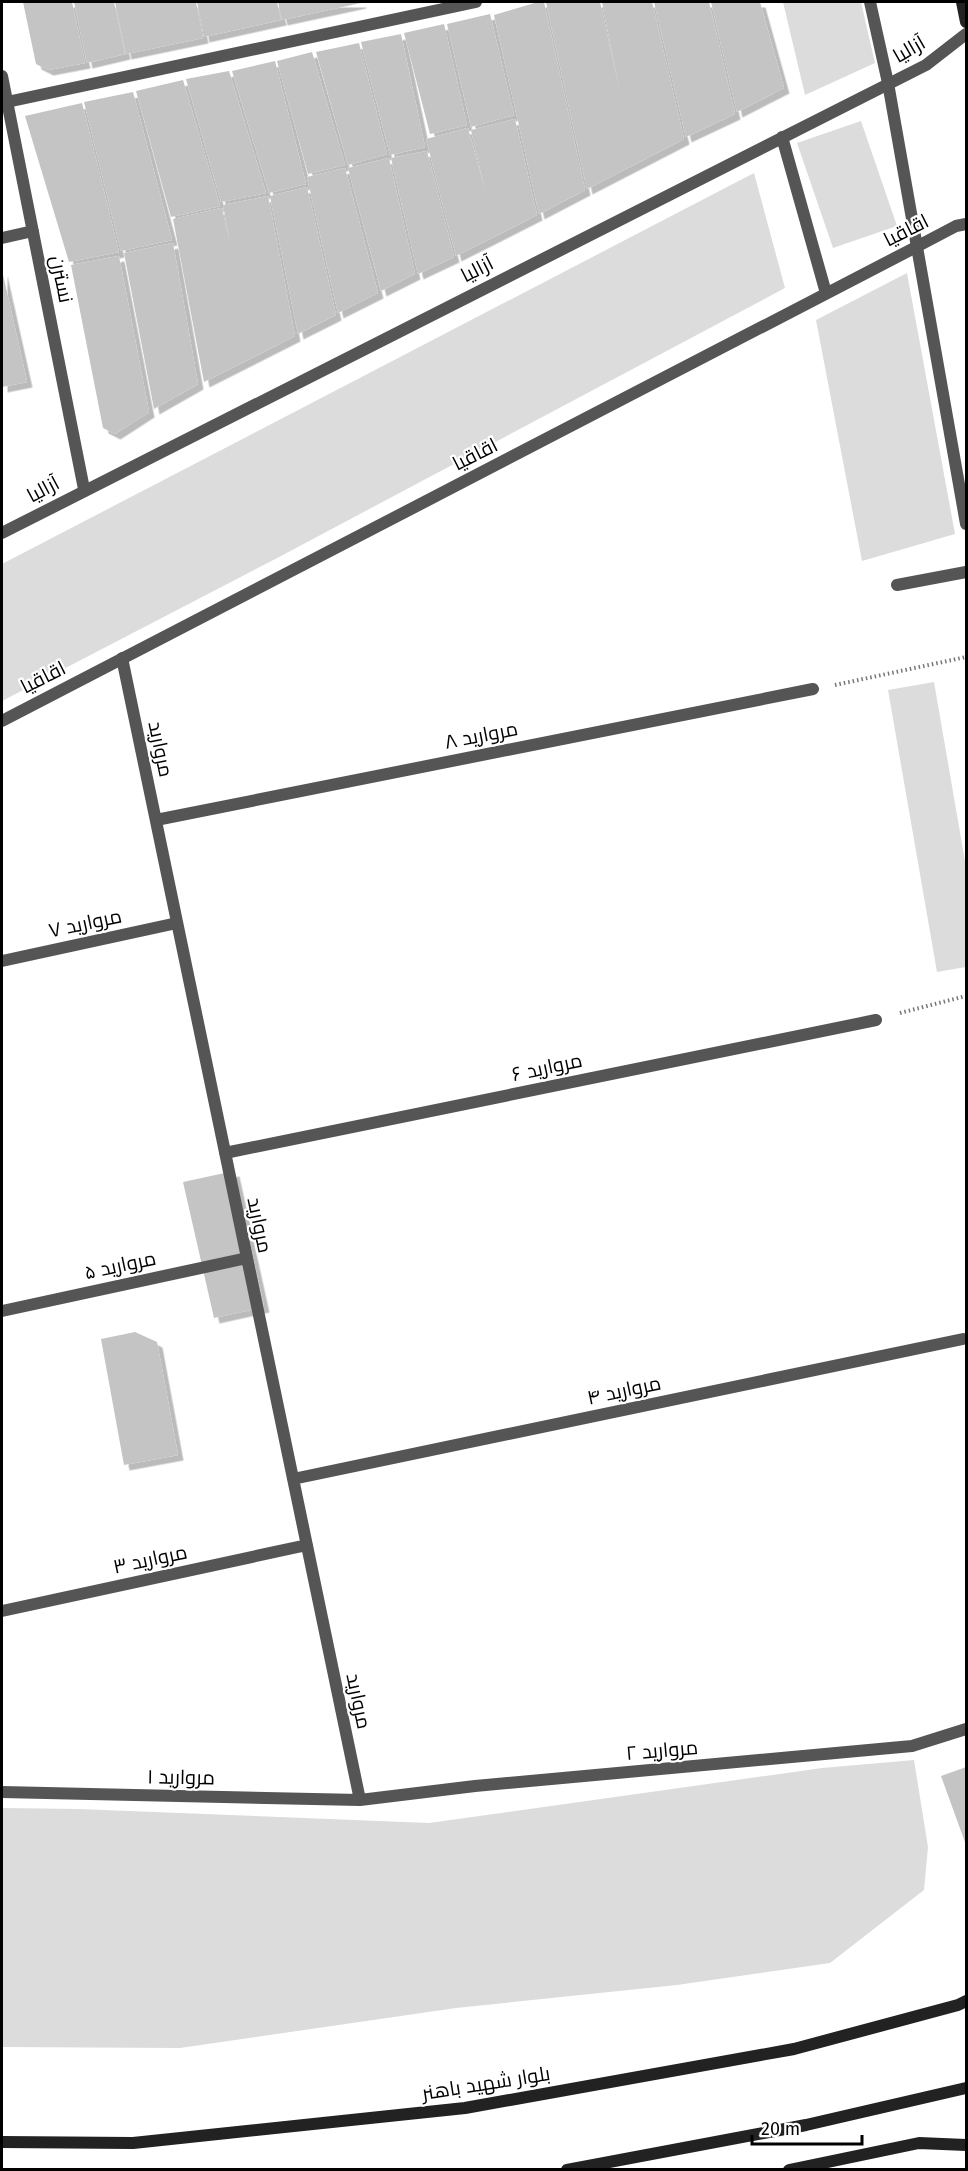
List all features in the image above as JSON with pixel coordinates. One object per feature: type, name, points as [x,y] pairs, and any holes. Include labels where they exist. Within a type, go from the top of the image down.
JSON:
[{"type":"main road","points":[[963,2],[966,22]]},
{"type":"main road","name":"بلوار شهید باهنر","points":[[2,2142],[133,2143],[465,2108],[794,2049],[966,2001]]},
{"type":"main road","points":[[567,2169],[806,2125],[966,2088]]},
{"type":"main road","points":[[789,2169],[918,2143],[966,2145]]},
{"type":"street","points":[[6,102],[476,2]]},
{"type":"street","points":[[870,2],[888,83],[918,246],[966,524]]},
{"type":"street","name":"آزالیا","points":[[2,532],[926,65],[966,34]]},
{"type":"street","name":"نسترن","points":[[2,76],[84,489]]},
{"type":"street","points":[[782,137],[826,293]]},
{"type":"street","name":"اقاقیا","points":[[2,721],[826,293],[956,226],[966,224]]},
{"type":"street","points":[[2,238],[33,231]]},
{"type":"street","points":[[897,585],[966,572]]},
{"type":"street","name":"مروارید","points":[[122,658],[360,1800]]},
{"type":"street","name":"مروارید ۸","points":[[156,820],[813,689]]},
{"type":"street","name":"مروارید ۷","points":[[2,961],[177,923]]},
{"type":"street","name":"مروارید ۶","points":[[225,1153],[876,1020]]},
{"type":"street","name":"مروارید ۵","points":[[2,1311],[247,1258]]},
{"type":"street","name":"مروارید ۴","points":[[293,1479],[963,1339]]},
{"type":"street","name":"مروارید ۳","points":[[2,1611],[307,1545]]},
{"type":"street","name":"مروارید ۲","points":[[360,1800],[475,1786],[912,1746],[966,1729]]},
{"type":"street","name":"مروارید ۱","points":[[2,1792],[360,1800]]},
{"type":"path","points":[[813,689],[966,657]]},
{"type":"path","points":[[876,1020],[966,996]]},
{"type":"shaded area","points":[[783,2],[861,2],[875,63],[805,95]]},
{"type":"shaded area","points":[[861,121],[897,226],[833,248],[797,143]]},
{"type":"shaded area","points":[[754,173],[785,288],[281,556],[2,701],[2,564]]},
{"type":"shaded area","points":[[907,273],[955,534],[862,561],[816,320]]},
{"type":"shaded area","points":[[934,682],[966,867],[966,967],[937,972],[888,690]]},
{"type":"shaded area","points":[[914,1760],[928,1847],[924,1890],[830,1963],[677,1985],[456,2008],[180,2048],[2,2047],[2,1808],[429,1823],[822,1768]]},
{"type":"building","points":[[23,2],[72,2],[85,63],[48,70],[36,64]]},
{"type":"building","points":[[74,2],[114,2],[125,54],[87,63]]},
{"type":"building","points":[[115,2],[196,2],[203,38],[126,54]]},
{"type":"building","points":[[197,2],[277,2],[281,20],[204,37]]},
{"type":"building","points":[[278,2],[361,2],[361,3],[282,20]]},
{"type":"building","points":[[544,2],[585,190],[539,214],[494,15]]},
{"type":"building","points":[[546,2],[600,2],[621,97],[602,2],[652,2],[684,139],[587,189]]},
{"type":"building","points":[[654,2],[709,2],[735,114],[686,137]]},
{"type":"building","points":[[711,2],[760,2],[784,88],[737,112]]},
{"type":"building","points":[[490,14],[514,115],[471,127],[447,24]]},
{"type":"building","points":[[444,24],[467,125],[430,134],[404,33]]},
{"type":"building","points":[[401,34],[425,147],[390,155],[361,42]]},
{"type":"building","points":[[359,43],[387,154],[348,165],[316,52]]},
{"type":"building","points":[[312,52],[345,165],[308,174],[277,61]]},
{"type":"building","points":[[275,61],[306,184],[269,193],[232,71]]},
{"type":"building","points":[[229,71],[266,193],[221,202],[186,79]]},
{"type":"building","points":[[183,80],[220,206],[171,217],[136,91]]},
{"type":"building","points":[[133,92],[172,240],[121,251],[84,102]]},
{"type":"building","points":[[82,103],[119,252],[69,262],[25,116]]},
{"type":"building","points":[[515,119],[537,215],[456,256],[426,139],[468,128],[486,194],[471,130]]},
{"type":"building","points":[[427,151],[454,257],[418,274],[391,158]]},
{"type":"building","points":[[389,158],[415,274],[381,291],[348,168]]},
{"type":"building","points":[[345,168],[378,293],[338,313],[307,177]]},
{"type":"building","points":[[307,187],[336,315],[298,334],[270,196]]},
{"type":"building","points":[[268,196],[295,336],[204,382],[173,219],[222,208],[231,248],[223,205]]},
{"type":"building","points":[[173,243],[198,384],[154,409],[124,253]]},
{"type":"building","points":[[119,256],[149,412],[115,434],[103,428],[71,265]]},
{"type":"building","points":[[2,270],[27,382],[2,387]]},
{"type":"building","points":[[234,1171],[264,1307],[214,1318],[183,1182]]},
{"type":"building","points":[[135,1332],[157,1342],[178,1455],[124,1465],[101,1339]]},
{"type":"building","points":[[966,1767],[966,1845],[941,1776]]}]
